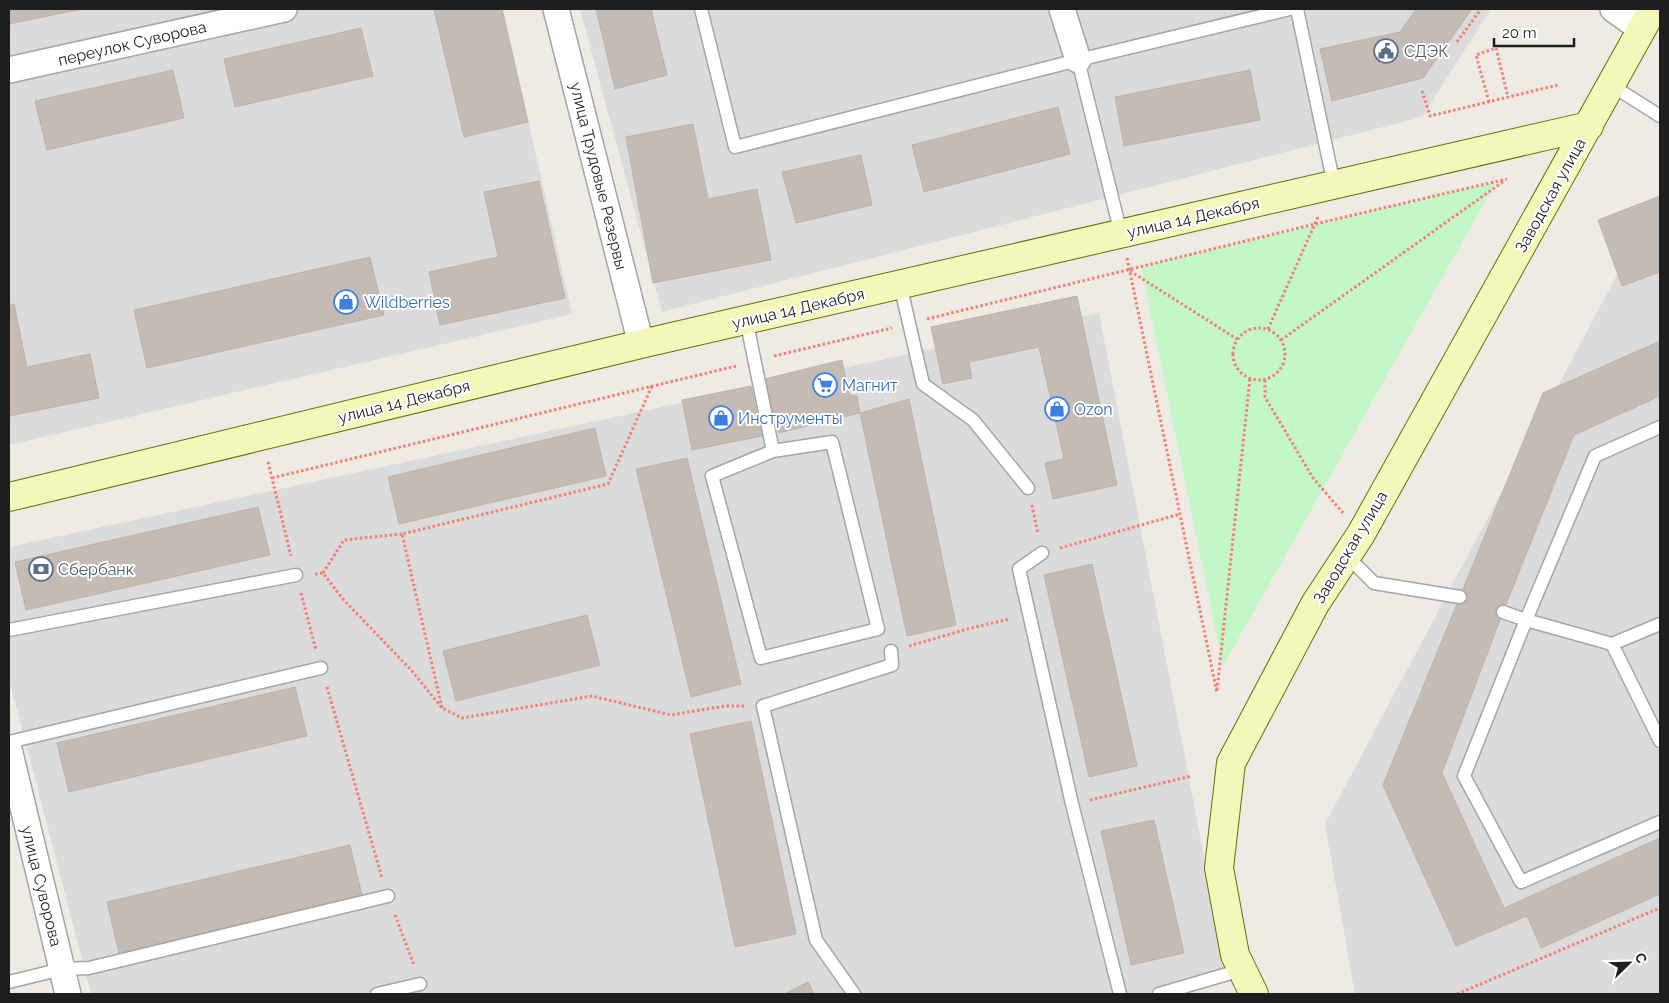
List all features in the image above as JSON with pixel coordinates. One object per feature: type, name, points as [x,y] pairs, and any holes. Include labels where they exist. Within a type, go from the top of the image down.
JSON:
[{"type":"main road","name":"Заводская улица","points":[[1254,994],[1235,955],[1219,868],[1231,763],[1315,604],[1353,544],[1589,126],[1647,19]]},
{"type":"main road","name":"улица 14 Декабря","points":[[9,497],[746,319],[1589,126]]},
{"type":"street","name":"переулок Суворова","points":[[9,70],[284,9]]},
{"type":"street","name":"улица Трудовые Резервы","points":[[556,9],[641,344]]},
{"type":"street","points":[[1062,9],[1078,60]]},
{"type":"street","points":[[1613,9],[1647,19]]},
{"type":"street","name":"улица Суворова","points":[[9,749],[68,994]]},
{"type":"lane","points":[[701,9],[734,147],[1078,60],[1290,9]]},
{"type":"lane","points":[[1297,9],[1334,185]]},
{"type":"lane","points":[[1078,60],[1121,234]]},
{"type":"lane","points":[[1611,85],[1660,116]]},
{"type":"lane","points":[[900,284],[923,384],[974,420],[1028,488]]},
{"type":"lane","points":[[746,319],[773,451]]},
{"type":"lane","points":[[1660,427],[1595,456],[1526,620],[1464,776],[1521,882],[1660,822]]},
{"type":"lane","points":[[832,442],[878,629],[762,658],[712,476],[773,451],[832,442]]},
{"type":"lane","points":[[1353,544],[1374,584],[1460,597]]},
{"type":"lane","points":[[1042,553],[1019,569],[1072,804],[1120,994]]},
{"type":"lane","points":[[9,630],[296,575]]},
{"type":"lane","points":[[1503,612],[1612,644],[1660,624]]},
{"type":"lane","points":[[1612,644],[1660,741]]},
{"type":"lane","points":[[854,994],[816,940],[763,706],[892,665],[891,652]]},
{"type":"lane","points":[[9,742],[321,668]]},
{"type":"lane","points":[[9,982],[62,968],[90,968],[388,896]]},
{"type":"lane","points":[[1159,994],[1241,970]]},
{"type":"lane","points":[[377,994],[420,984]]},
{"type":"path","points":[[1457,42],[1481,9]]},
{"type":"path","points":[[1489,102],[1476,55],[1496,48],[1508,97]]},
{"type":"path","points":[[1422,91],[1430,116],[1558,84]]},
{"type":"path","points":[[1281,340],[1507,179]]},
{"type":"path","points":[[1268,329],[1334,185]]},
{"type":"path","points":[[1121,234],[1217,693],[1250,378]]},
{"type":"path","points":[[1130,270],[1238,339]]},
{"type":"path","points":[[1251,329],[1268,329],[1276,333],[1281,340],[1285,356],[1283,365],[1278,372],[1265,380],[1250,378],[1239,371],[1234,364],[1234,347],[1238,339],[1251,329]]},
{"type":"path","points":[[1265,380],[1265,397],[1353,544]]},
{"type":"path","points":[[323,573],[344,540],[402,534],[608,484],[652,386]]},
{"type":"path","points":[[261,435],[321,668],[388,896],[420,984]]},
{"type":"path","points":[[1028,488],[1042,553],[1180,514]]},
{"type":"path","points":[[402,534],[442,708]]},
{"type":"path","points":[[296,575],[323,573]]},
{"type":"path","points":[[323,573],[342,598],[412,672],[442,708],[462,718],[592,696],[671,715],[725,706],[763,706]]},
{"type":"path","points":[[891,652],[971,628],[1030,614]]},
{"type":"path","points":[[1072,804],[1192,776]]},
{"type":"path","points":[[1457,994],[1660,908]]},
{"type":"shaded area","points":[[9,9],[503,9],[572,314],[9,445]]},
{"type":"shaded area","points":[[580,9],[1491,9],[1422,117],[662,312]]},
{"type":"shaded area","points":[[1660,194],[1660,994],[1355,994],[1325,824]]},
{"type":"shaded area","points":[[1099,313],[1226,970],[1177,994],[91,994],[9,679],[9,547]]},
{"type":"green space","points":[[1496,182],[1223,666],[1141,267]]},
{"type":"building","points":[[9,9],[82,9],[9,24]]},
{"type":"building","points":[[434,9],[502,9],[528,122],[464,137]]},
{"type":"building","points":[[596,9],[651,9],[667,75],[615,89]]},
{"type":"building","points":[[1416,9],[1472,9],[1423,78],[1332,101],[1320,49],[1400,32]]},
{"type":"building","points":[[361,28],[373,76],[235,107],[224,59]]},
{"type":"building","points":[[173,70],[184,118],[47,150],[35,101]]},
{"type":"building","points":[[1250,70],[1260,120],[1124,146],[1115,97]]},
{"type":"building","points":[[1058,107],[1070,154],[924,192],[912,145]]},
{"type":"building","points":[[693,124],[708,199],[757,189],[771,260],[653,283],[626,137]]},
{"type":"building","points":[[861,155],[872,205],[796,223],[782,172]]},
{"type":"building","points":[[539,181],[565,298],[440,325],[429,272],[498,257],[484,192]]},
{"type":"building","points":[[1660,196],[1660,272],[1622,286],[1598,220]]},
{"type":"building","points":[[370,257],[384,315],[147,368],[134,310]]},
{"type":"building","points":[[1077,296],[1117,485],[1053,499],[1045,463],[1064,459],[1039,347],[969,362],[972,378],[943,384],[931,327]]},
{"type":"building","points":[[14,304],[27,367],[90,354],[99,398],[9,416],[9,305]]},
{"type":"building","points":[[1660,341],[1660,396],[1574,435],[1503,612],[1442,773],[1504,908],[1660,838],[1660,894],[1541,948],[1527,916],[1456,946],[1383,785],[1543,393]]},
{"type":"building","points":[[842,360],[849,395],[857,396],[860,413],[779,433],[765,379]]},
{"type":"building","name":"Инструменты","points":[[751,386],[762,436],[692,450],[682,400]]},
{"type":"building","points":[[909,399],[956,625],[907,636],[860,413]]},
{"type":"building","points":[[595,428],[606,476],[399,524],[388,477]]},
{"type":"building","points":[[687,458],[741,684],[691,697],[636,469]]},
{"type":"building","points":[[258,507],[270,555],[26,610],[15,562]]},
{"type":"building","points":[[1092,564],[1137,766],[1089,777],[1044,575]]},
{"type":"building","points":[[587,615],[600,665],[456,701],[443,651]]},
{"type":"building","points":[[295,687],[307,736],[69,792],[57,743]]},
{"type":"building","points":[[751,721],[796,934],[735,947],[690,734]]},
{"type":"building","points":[[1154,820],[1184,953],[1131,965],[1101,831]]},
{"type":"building","points":[[350,845],[362,895],[119,953],[107,902]]},
{"type":"building","points":[[808,982],[814,994],[784,994]]},
{"type":"place","name":"СДЭК","points":[[1386,51]]},
{"type":"place","name":"Wildberries","points":[[346,302]]},
{"type":"place","name":"Магнит","points":[[825,385]]},
{"type":"place","name":"Ozon","points":[[1057,409]]},
{"type":"place","name":"Инструменты","points":[[721,418]]},
{"type":"place","name":"Сбербанк","points":[[41,569]]}]
